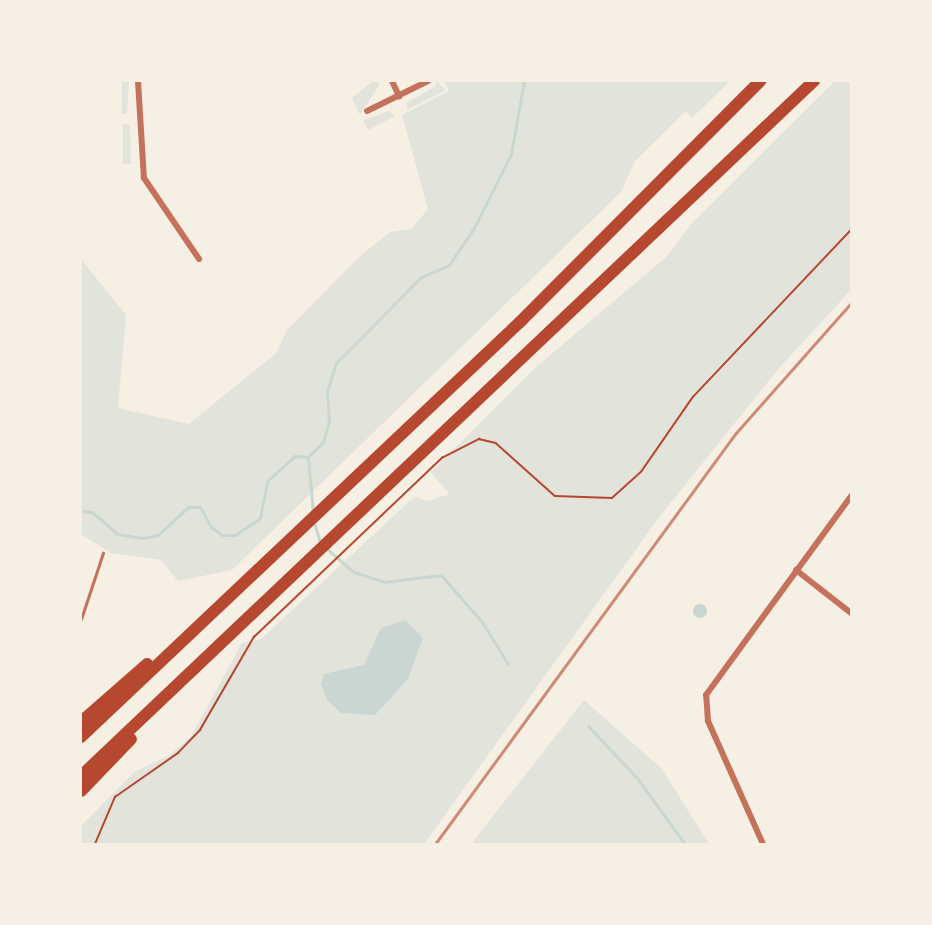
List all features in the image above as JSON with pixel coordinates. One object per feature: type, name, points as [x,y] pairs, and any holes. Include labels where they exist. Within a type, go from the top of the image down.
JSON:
[{"type":"highway","points":[[81,737],[406,427],[519,323],[759,81]]},
{"type":"highway","points":[[81,776],[415,454],[814,81]]},
{"type":"highway","points":[[81,722],[237,587]]},
{"type":"highway","points":[[81,790],[247,616]]},
{"type":"street","points":[[138,81],[144,178],[199,259]]},
{"type":"street","points":[[392,81],[399,96]]},
{"type":"street","points":[[367,111],[428,81]]},
{"type":"street","points":[[763,844],[708,721],[705,700],[851,496]]},
{"type":"street","points":[[796,570],[851,613]]},
{"type":"lane","points":[[81,619],[103,553]]},
{"type":"path","points":[[95,844],[115,797],[178,753],[200,730],[254,637],[427,472],[459,445],[479,439],[507,449],[555,496],[612,498],[642,472],[693,398],[851,230]]},
{"type":"shaded area","points":[[122,81],[129,81],[127,114],[122,114]]},
{"type":"shaded area","points":[[373,81],[379,81],[378,87],[360,115],[352,98]]},
{"type":"shaded area","points":[[436,81],[446,90],[407,110],[407,102],[435,87]]},
{"type":"shaded area","points":[[444,81],[730,81],[692,118],[686,111],[635,161],[621,192],[232,570],[178,581],[161,560],[111,553],[81,534],[81,259],[126,315],[118,408],[189,424],[276,353],[287,330],[359,257],[390,232],[411,229],[428,209],[402,115],[449,91]]},
{"type":"shaded area","points":[[835,81],[851,81],[851,290],[779,368],[660,516],[424,844],[81,844],[81,826],[134,772],[170,755],[191,736],[242,643],[261,639],[414,497],[429,501],[449,494],[431,472],[535,368],[666,257],[693,222]]},
{"type":"shaded area","points":[[390,111],[395,116],[368,130],[363,120]]},
{"type":"shaded area","points":[[123,123],[130,126],[131,164],[123,164]]},
{"type":"shaded area","points":[[700,604],[705,606],[707,611],[705,616],[700,618],[695,616],[693,611],[695,606]]},
{"type":"shaded area","points":[[405,620],[423,638],[408,679],[375,715],[341,713],[327,700],[321,684],[324,674],[364,665],[381,628]]},
{"type":"shaded area","points":[[584,700],[662,769],[709,844],[471,844]]},
{"type":"waterway","points":[[308,457],[323,442],[329,421],[327,392],[336,363],[421,277],[449,265],[474,228],[511,154],[524,81]]},
{"type":"waterway","points":[[81,511],[92,512],[117,534],[142,538],[158,535],[188,507],[200,507],[211,527],[222,535],[235,535],[260,518],[267,481],[295,456],[308,457],[313,514]]},
{"type":"waterway","points":[[314,523],[321,544]]},
{"type":"waterway","points":[[326,548],[354,572],[384,582],[441,575],[482,622],[508,664]]},
{"type":"waterway","points":[[588,726],[637,778],[685,844]]},
{"type":"railway","points":[[435,844],[735,434],[851,303]]}]
